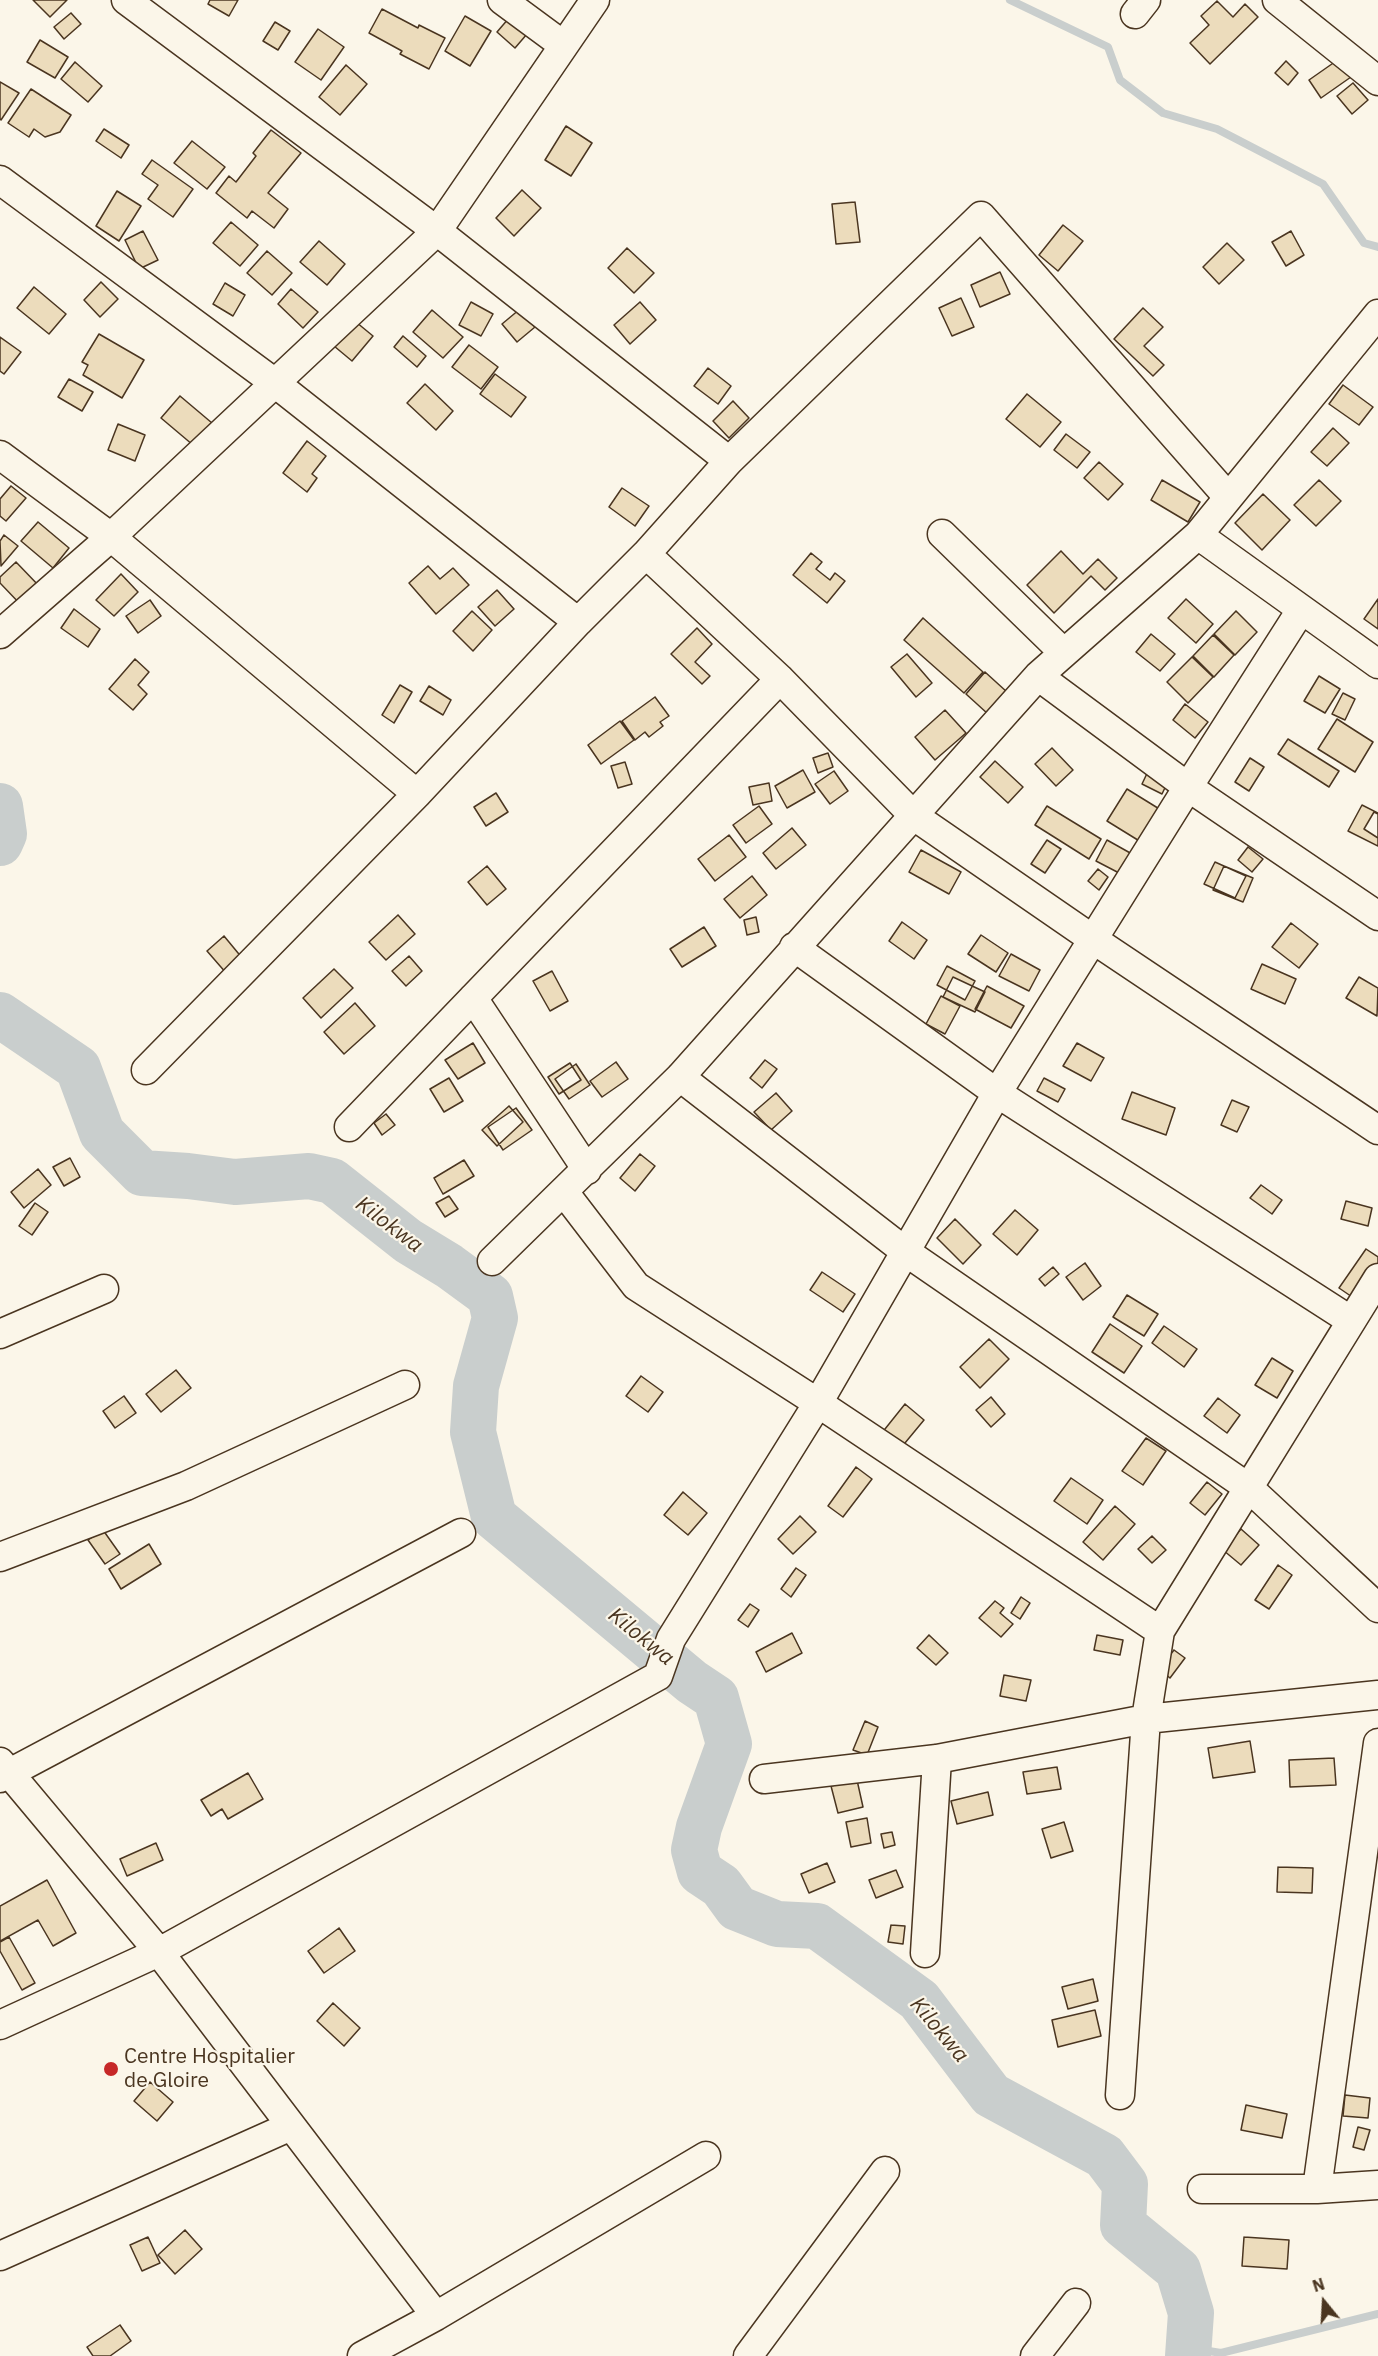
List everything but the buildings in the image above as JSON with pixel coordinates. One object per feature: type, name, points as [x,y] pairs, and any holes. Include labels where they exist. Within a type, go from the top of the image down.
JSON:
[{"type":"street","points":[[126,0],[437,231],[729,461]]},
{"type":"street","points":[[502,0],[563,45]]},
{"type":"street","points":[[0,634],[111,537],[437,231],[595,0]]},
{"type":"street","points":[[1277,0],[1378,81]]},
{"type":"street","points":[[0,180],[274,383],[579,622]]},
{"type":"street","points":[[146,1070],[417,794],[646,554],[729,461],[981,216],[1228,497]]},
{"type":"street","points":[[492,1261],[680,1077],[1038,676],[1198,535],[1375,324]]},
{"type":"street","points":[[0,455],[111,537],[417,794]]},
{"type":"street","points":[[942,534],[1063,652]]},
{"type":"street","points":[[1198,535],[1378,664]]},
{"type":"street","points":[[646,554],[780,679],[914,816],[1094,940],[1378,1130]]},
{"type":"street","points":[[0,2025],[159,1952],[658,1676],[671,1640],[818,1403],[998,1093],[1301,610]]},
{"type":"street","points":[[1038,676],[1188,787],[1378,916]]},
{"type":"street","points":[[349,1127],[780,679]]},
{"type":"street","points":[[794,947],[998,1093],[1350,1320]]},
{"type":"street","points":[[472,998],[587,1170]]},
{"type":"street","points":[[680,1077],[906,1252],[1249,1488],[1378,1608]]},
{"type":"street","points":[[564,1192],[636,1286],[818,1403],[1160,1631]]},
{"type":"street","points":[[1119,2095],[1146,1719],[1160,1631],[1378,1278]]},
{"type":"street","points":[[0,1334],[104,1289]]},
{"type":"street","points":[[0,1557],[186,1485],[405,1385]]},
{"type":"street","points":[[436,2316],[159,1952],[3,1771],[461,1533]]},
{"type":"street","points":[[764,1779],[937,1759],[1146,1719],[1378,1695]]},
{"type":"street","points":[[1317,2189],[1378,1743]]},
{"type":"street","points":[[925,1953],[937,1759]]},
{"type":"street","points":[[0,2256],[291,2126]]},
{"type":"street","points":[[362,2356],[436,2316],[706,2156]]},
{"type":"street","points":[[748,2356],[885,2171]]},
{"type":"street","points":[[1202,2189],[1317,2189],[1378,2185]]},
{"type":"street","points":[[1035,2356],[1076,2303]]},
{"type":"waterway","points":[[1010,0],[1108,47],[1120,80],[1163,113],[1217,129],[1323,184],[1364,243],[1378,247]]},
{"type":"waterway","name":"Kilokwa","points":[[0,806],[4,834],[0,843]]},
{"type":"waterway","name":"Kilokwa","points":[[0,1015],[78,1068],[102,1133],[142,1173],[235,1182],[309,1176],[332,1181],[408,1241],[449,1266],[490,1296],[495,1318],[476,1386],[473,1432],[494,1517],[692,1682],[716,1698],[729,1744],[699,1827],[694,1850],[700,1872],[721,1886],[737,1908],[777,1924],[817,1926],[919,2000],[991,2095],[1104,2156],[1125,2184],[1123,2225],[1178,2270],[1191,2313],[1188,2356]]},
{"type":"waterway","points":[[1190,2348],[1221,2353],[1378,2314]]},
{"type":"place","name":"Centre Hospitalier de Gloire","points":[[111,2069]]}]
